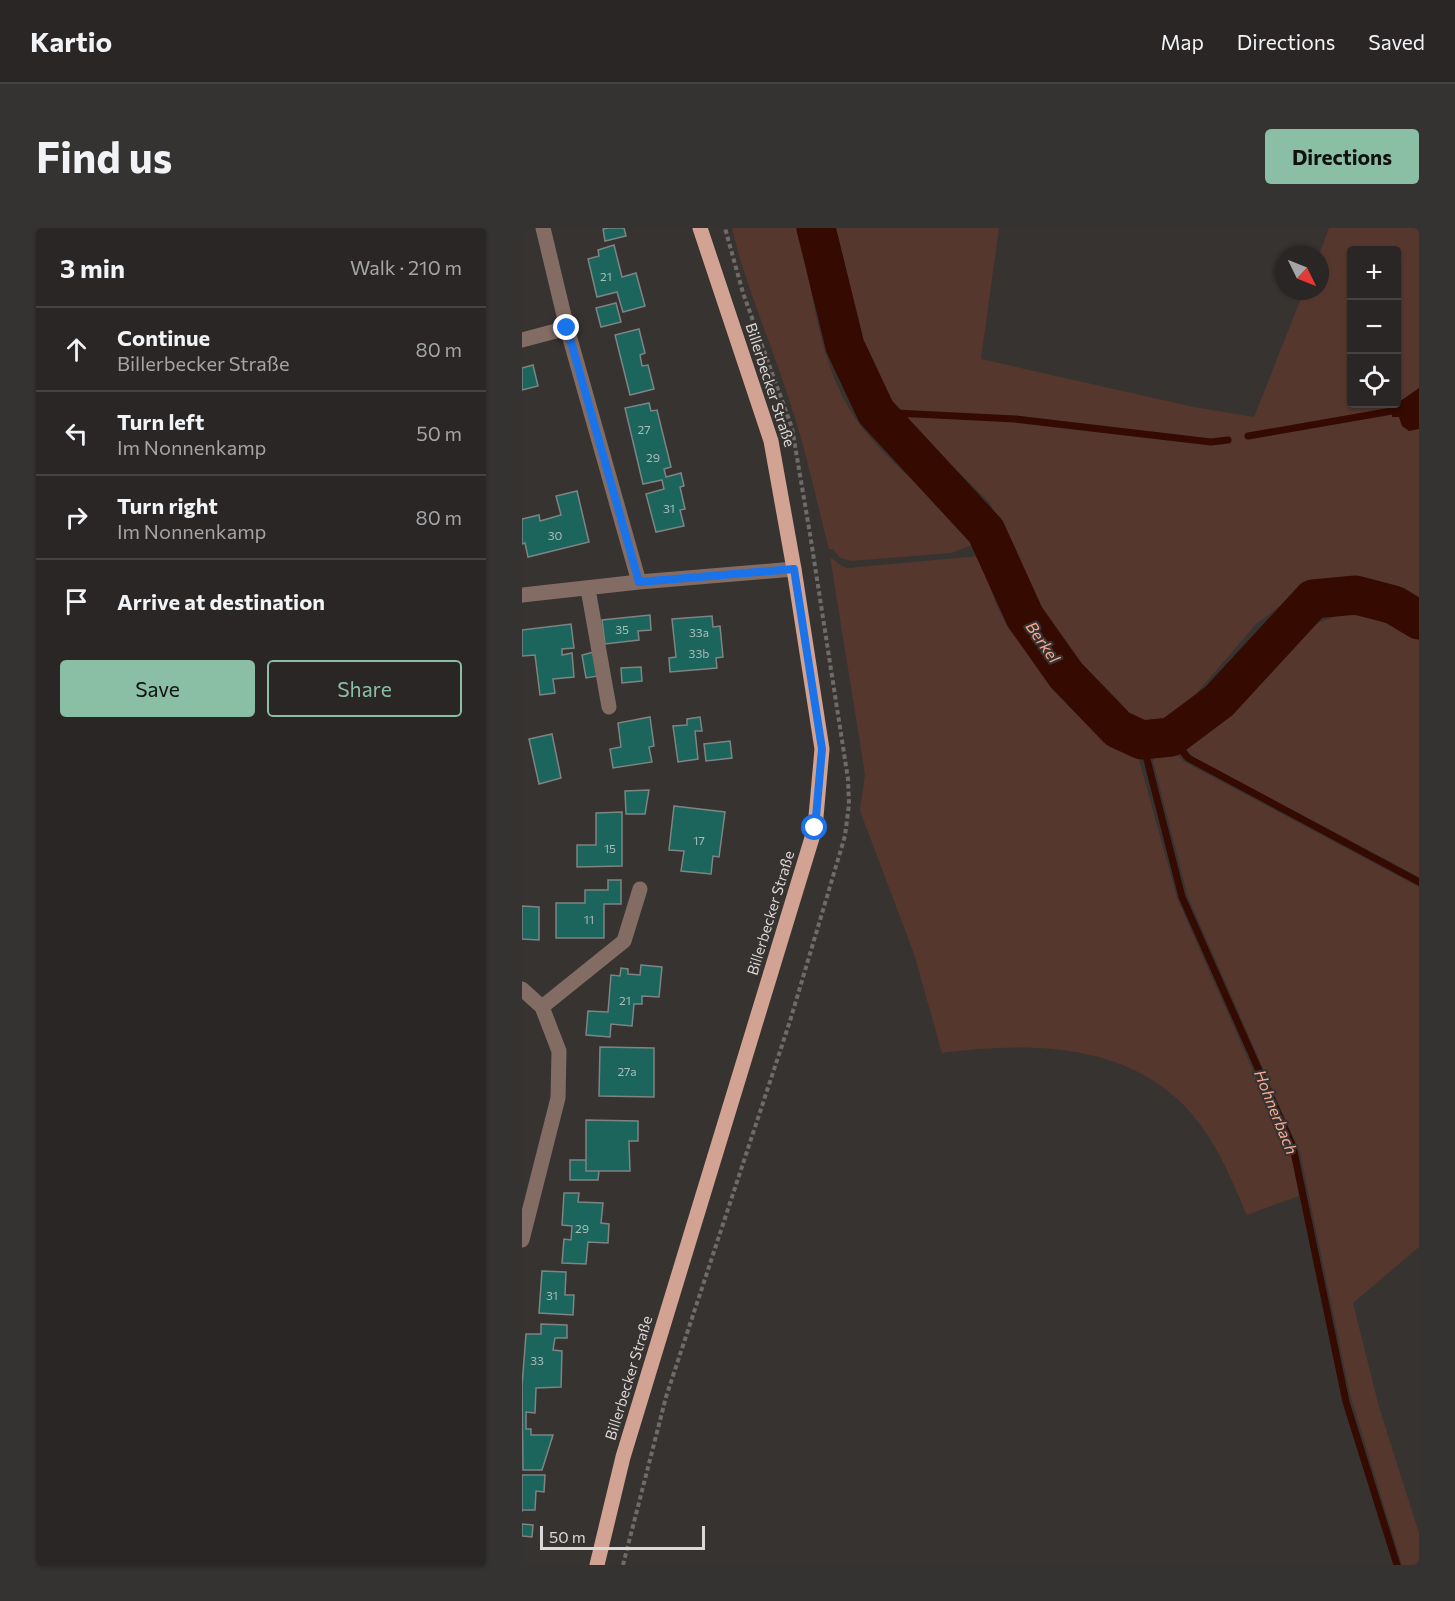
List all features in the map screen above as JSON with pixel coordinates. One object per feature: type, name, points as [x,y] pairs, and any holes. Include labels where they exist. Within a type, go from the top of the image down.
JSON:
[{"type":"main road","name":"Billerbecker Straße","points":[[597,1565],[623,1457],[815,828],[822,749],[771,441],[700,228]]},
{"type":"street","points":[[543,228],[567,328],[639,582]]},
{"type":"street","points":[[522,340],[567,328]]},
{"type":"street","points":[[522,595],[639,582],[794,569]]},
{"type":"street","points":[[588,589],[609,707]]},
{"type":"street","points":[[542,1007],[624,941],[640,889]]},
{"type":"street","points":[[522,989],[542,1007],[559,1051],[558,1098],[522,1240]]},
{"type":"path","points":[[623,1565],[666,1397],[790,1021],[845,836],[849,804],[848,779],[792,428],[743,293],[724,228]]},
{"type":"shaded area","points":[[732,228],[798,228],[821,336],[839,388],[852,413],[868,435],[894,463],[949,515],[972,545],[951,553],[851,561],[840,558],[833,549],[829,549],[799,432],[745,275]]},
{"type":"shaded area","points":[[833,228],[999,228],[981,359],[1194,407],[1254,417],[1300,300],[1329,300],[1329,246],[1322,246],[1329,228],[1419,228],[1419,598],[1404,590],[1360,577],[1327,579],[1309,584],[1256,624],[1184,708],[1166,721],[1148,726],[1127,719],[1052,628],[1019,574],[1006,536],[989,502],[922,437],[887,398],[867,364]]},
{"type":"shaded area","points":[[1419,388],[1419,429],[1409,431],[1402,426],[1399,417],[1392,417],[1392,408],[1401,408],[1401,401]]},
{"type":"shaded area","points":[[979,556],[996,604],[1008,628],[1083,713],[1109,737],[1138,756],[1177,898],[1292,1159],[1299,1196],[1247,1215],[1209,1137],[1185,1106],[1156,1082],[1124,1066],[1090,1055],[1054,1049],[1017,1047],[942,1053],[914,954],[860,811],[865,774],[830,557],[847,568]]},
{"type":"shaded area","points":[[1342,614],[1382,621],[1419,639],[1419,877],[1193,757],[1186,749],[1196,742],[1289,643],[1312,625]]},
{"type":"shaded area","points":[[1176,753],[1183,761],[1419,887],[1419,1247],[1353,1303],[1379,1407],[1419,1533],[1419,1565],[1402,1565],[1350,1394],[1300,1153],[1188,897],[1153,761],[1154,758]]},
{"type":"building","points":[[624,228],[626,236],[605,241],[603,229]]},
{"type":"building","points":[[614,245],[622,277],[636,273],[645,306],[623,312],[617,292],[597,297],[588,259],[599,256],[598,250]]},
{"type":"building","points":[[616,303],[621,322],[601,327],[596,308]]},
{"type":"building","points":[[639,329],[645,353],[640,355],[642,366],[648,365],[654,389],[630,395],[615,335]]},
{"type":"building","points":[[533,365],[538,386],[522,390],[522,368]]},
{"type":"building","points":[[649,403],[651,411],[657,410],[671,467],[664,469],[666,477],[681,473],[684,486],[680,487],[685,509],[680,510],[684,526],[656,532],[646,494],[664,489],[662,480],[643,484],[625,408]]},
{"type":"building","points":[[577,491],[589,542],[528,557],[525,543],[522,544],[522,519],[539,515],[540,521],[561,515],[556,496]]},
{"type":"building","points":[[650,615],[651,630],[638,631],[639,640],[605,644],[602,620]]},
{"type":"building","points":[[712,616],[713,627],[720,626],[723,657],[716,658],[717,668],[670,672],[669,658],[676,657],[672,619]]},
{"type":"building","points":[[571,624],[574,648],[562,649],[562,655],[572,653],[574,677],[553,679],[555,693],[540,695],[535,655],[522,656],[522,630]]},
{"type":"building","points":[[594,652],[598,676],[586,678],[582,655]]},
{"type":"building","points":[[641,667],[642,681],[622,683],[621,668]]},
{"type":"building","points":[[650,717],[654,746],[649,747],[652,762],[613,768],[610,749],[621,747],[618,723]]},
{"type":"building","points":[[700,717],[702,731],[695,731],[698,759],[678,762],[673,726],[687,725],[687,719]]},
{"type":"building","points":[[552,734],[561,778],[539,784],[529,739]]},
{"type":"building","points":[[730,741],[732,758],[706,761],[704,744]]},
{"type":"building","points":[[649,790],[645,814],[626,814],[625,791]]},
{"type":"building","points":[[674,806],[725,812],[719,857],[713,856],[711,874],[681,871],[684,851],[669,850]]},
{"type":"building","points":[[622,812],[622,866],[577,867],[577,845],[596,845],[596,813]]},
{"type":"building","points":[[608,880],[621,880],[621,904],[604,904],[604,938],[556,938],[556,903],[585,903],[585,890],[608,890]]},
{"type":"building","points":[[522,906],[539,907],[539,940],[522,939]]},
{"type":"building","points":[[641,965],[662,967],[659,997],[642,996],[642,1004],[634,1004],[632,1026],[611,1024],[610,1037],[586,1035],[588,1011],[608,1012],[611,975],[620,976],[621,968],[628,969],[628,974],[640,975]]},
{"type":"building","points":[[600,1047],[654,1048],[654,1097],[599,1096]]},
{"type":"building","points":[[586,1120],[638,1121],[638,1141],[629,1141],[630,1171],[586,1171]]},
{"type":"building","points":[[570,1160],[586,1160],[586,1171],[599,1171],[598,1180],[570,1180]]},
{"type":"building","points":[[564,1193],[579,1193],[578,1202],[603,1203],[601,1223],[609,1224],[608,1243],[588,1242],[586,1264],[562,1263],[564,1239],[571,1240],[572,1226],[562,1225]]},
{"type":"building","points":[[542,1271],[566,1272],[565,1295],[574,1295],[573,1315],[539,1313]]},
{"type":"building","points":[[541,1324],[567,1325],[567,1338],[555,1338],[553,1350],[562,1351],[561,1387],[536,1388],[535,1413],[526,1412],[526,1429],[531,1429],[531,1435],[553,1435],[542,1470],[523,1470],[522,1386],[526,1334],[541,1334]]},
{"type":"building","points":[[522,1475],[545,1475],[544,1492],[536,1491],[535,1510],[522,1510]]},
{"type":"building","points":[[522,1524],[533,1525],[532,1537],[522,1536]]},
{"type":"waterway","name":"Berkel","points":[[816,228],[845,346],[876,412],[986,531],[1025,617],[1066,675],[1118,729],[1142,740],[1171,737],[1219,701],[1313,599],[1356,595],[1394,605],[1419,620]]},
{"type":"waterway","points":[[1248,436],[1392,411]]},
{"type":"waterway","points":[[876,412],[1015,419],[1211,442],[1228,440]]},
{"type":"waterway","points":[[1171,737],[1188,758],[1419,882]]},
{"type":"waterway","name":"Hohnerbach","points":[[1142,740],[1182,897],[1293,1147],[1346,1402],[1397,1565]]},
{"type":"route","points":[[567,328],[639,582],[794,569],[822,749],[815,828]]}]
